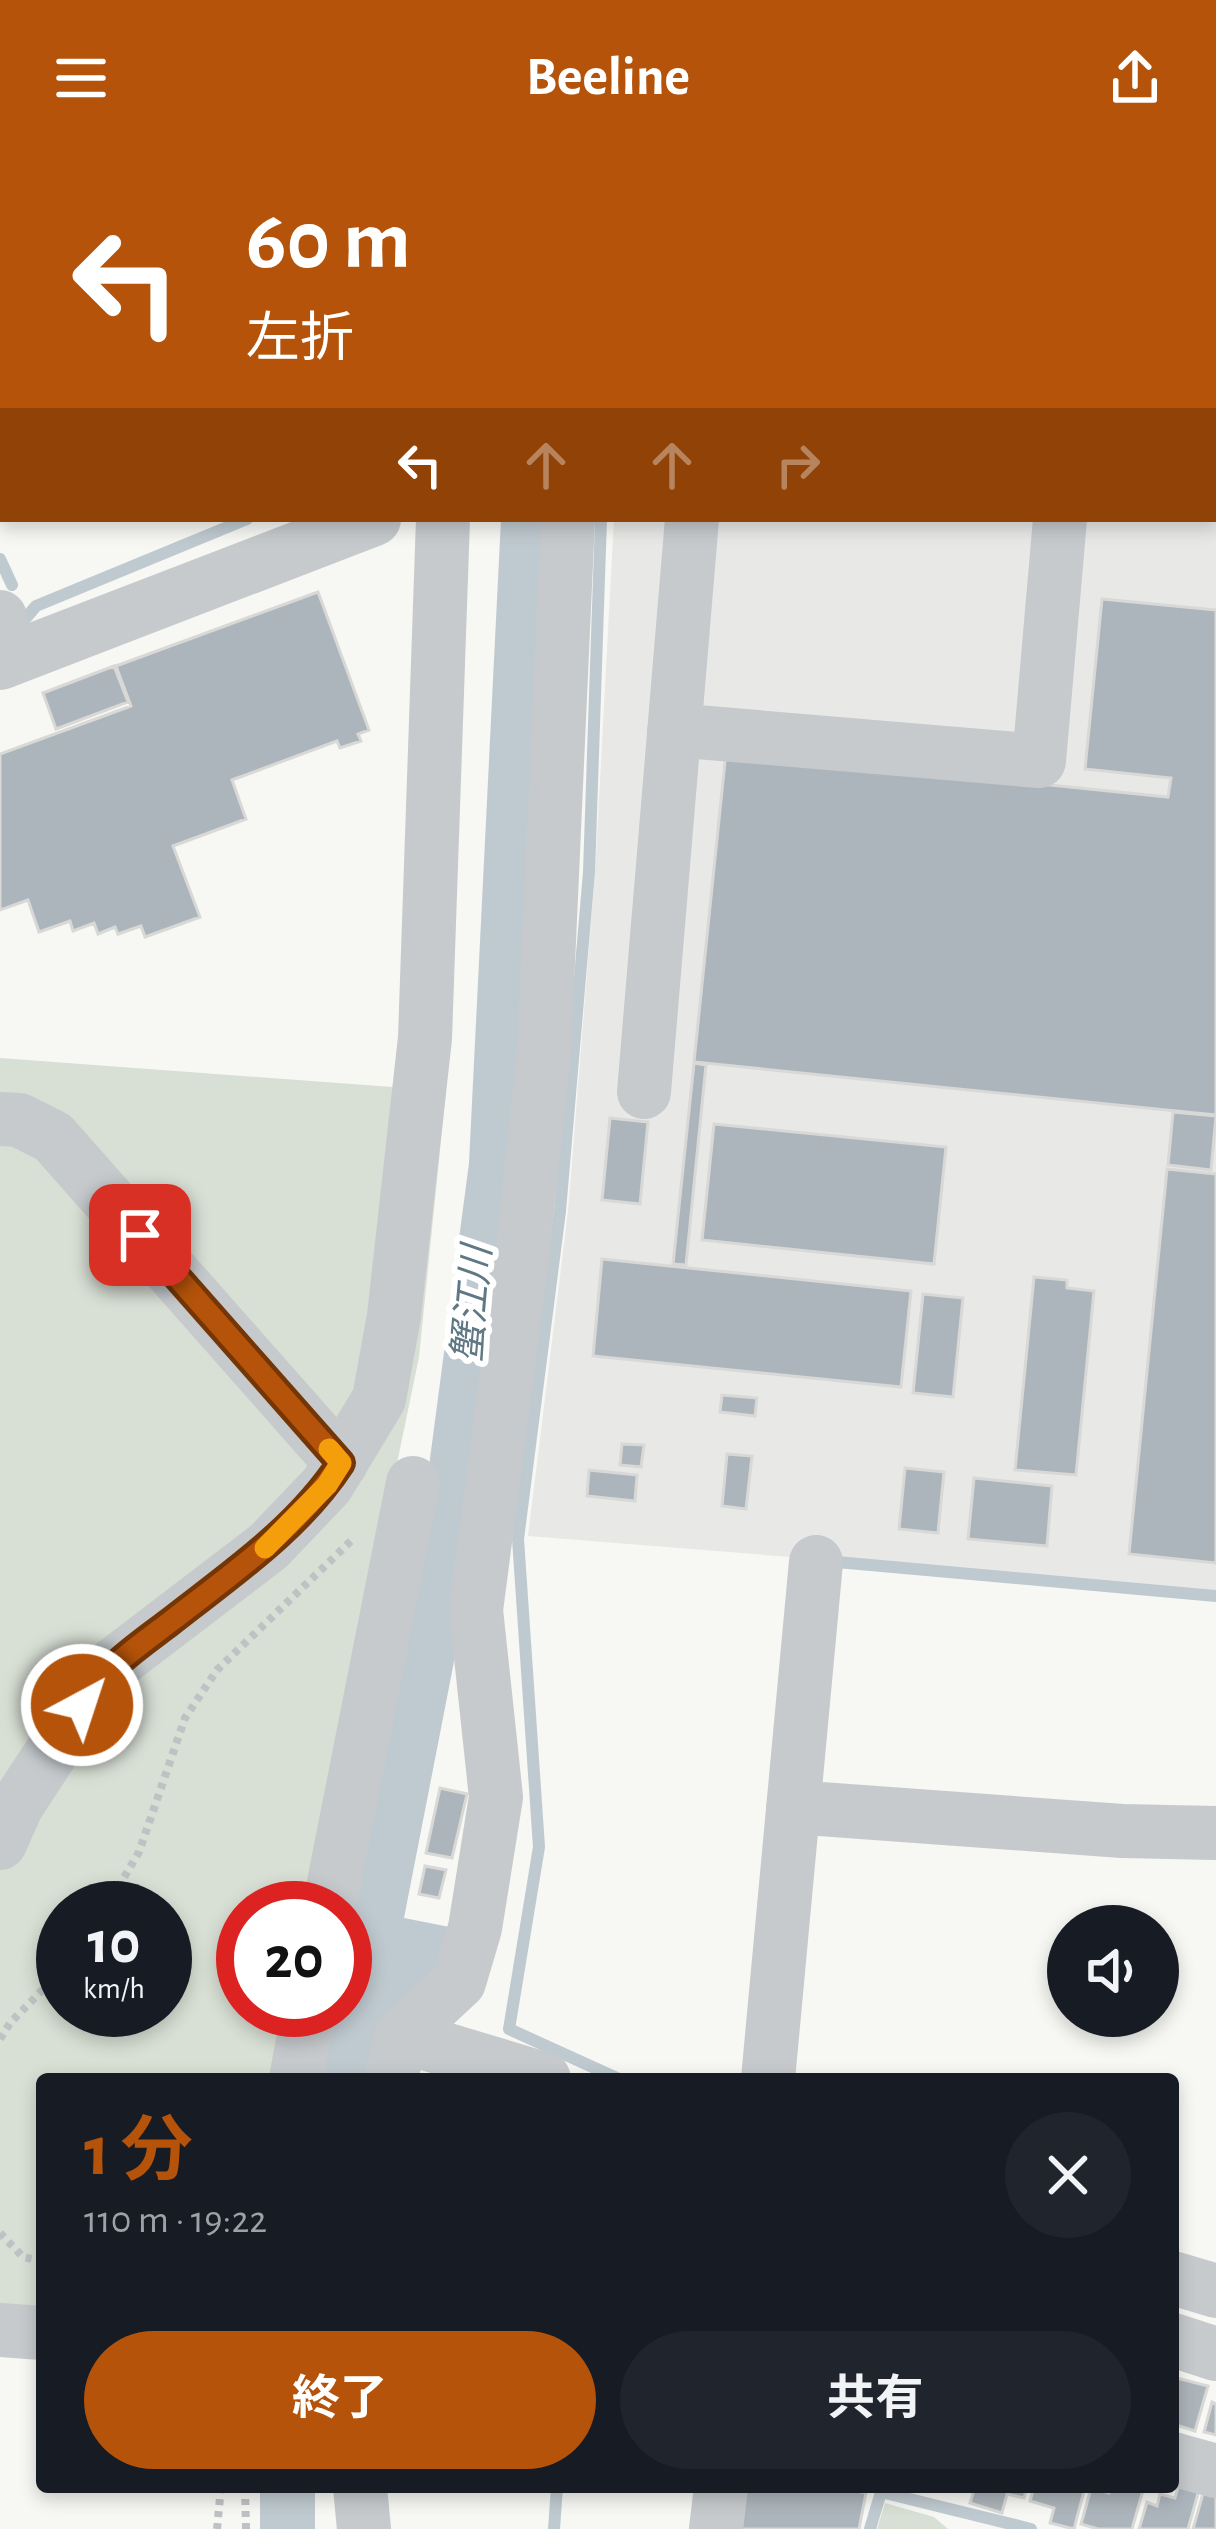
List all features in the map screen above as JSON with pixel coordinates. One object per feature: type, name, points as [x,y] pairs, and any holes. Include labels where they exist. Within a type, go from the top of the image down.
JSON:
[{"type":"street","points":[[0,662],[366,522]]},
{"type":"street","points":[[0,1843],[17,1805],[104,1672],[269,1546],[327,1485],[379,1399],[394,1316],[424,1038],[443,522]]},
{"type":"street","points":[[396,2058],[459,1982],[475,1928],[496,1797],[476,1610],[544,1052],[568,522]]},
{"type":"street","points":[[644,1092],[692,522]]},
{"type":"street","points":[[674,730],[1039,761],[1060,522]]},
{"type":"street","points":[[0,1119],[19,1120],[53,1137],[341,1463]]},
{"type":"street","points":[[333,1881],[412,1484]]},
{"type":"street","points":[[769,2073],[816,1562]]},
{"type":"street","points":[[793,1807],[1122,1831],[1216,1833]]},
{"type":"street","points":[[297,2073],[304,2037]]},
{"type":"street","points":[[396,2058],[502,2073]]},
{"type":"street","points":[[1179,2280],[1216,2291]]},
{"type":"street","points":[[0,2330],[36,2333]]},
{"type":"street","points":[[1179,2342],[1216,2354]]},
{"type":"street","points":[[1179,2460],[1216,2470]]},
{"type":"street","points":[[361,2493],[364,2529]]},
{"type":"street","points":[[716,2529],[721,2493]]},
{"type":"path","points":[[122,1881],[139,1852],[185,1718],[217,1670],[412,1484]]},
{"type":"path","points":[[0,2039],[36,1997]]},
{"type":"path","points":[[0,2234],[23,2257],[36,2260]]},
{"type":"path","points":[[218,2529],[220,2493]]},
{"type":"path","points":[[245,2493],[246,2529]]},
{"type":"shaded area","points":[[614,522],[1216,522],[1216,1591],[528,1536],[568,1211],[595,873]]},
{"type":"shaded area","points":[[0,1058],[446,1091],[419,1357],[311,1881],[216,1881],[216,2037],[282,2037],[276,2073],[36,2073],[36,2314],[0,2311]]},
{"type":"shaded area","points":[[885,2503],[934,2517],[948,2529],[877,2529]]},
{"type":"water","name":"蟹江川","points":[[501,522],[552,522],[527,1048],[467,1595],[404,1918],[470,1931],[376,2073],[322,2073],[329,2037],[372,2037],[372,1881],[358,1881],[412,1595],[469,1163]]},
{"type":"water","points":[[260,2493],[315,2493],[315,2529],[260,2529]]},
{"type":"building","points":[[318,592],[369,730],[358,734],[361,741],[340,748],[337,741],[232,780],[246,819],[173,846],[200,917],[145,937],[141,926],[118,934],[115,927],[98,934],[94,923],[73,931],[70,921],[39,932],[28,900],[0,910],[0,754],[131,706],[116,666]]},
{"type":"building","points":[[1102,599],[1216,610],[1216,1115],[694,1062],[726,752],[1168,797],[1171,778],[1085,769]]},
{"type":"building","points":[[114,666],[128,702],[56,729],[43,693]]},
{"type":"building","points":[[694,1063],[706,1065],[686,1265],[673,1264]]},
{"type":"building","points":[[1173,1112],[1216,1116],[1211,1170],[1168,1165]]},
{"type":"building","points":[[610,1118],[648,1122],[640,1204],[602,1200]]},
{"type":"building","points":[[714,1124],[946,1147],[934,1264],[702,1240]]},
{"type":"building","points":[[1167,1169],[1216,1174],[1216,1563],[1129,1554]]},
{"type":"building","points":[[602,1259],[911,1291],[901,1387],[593,1356]]},
{"type":"building","points":[[1034,1277],[1067,1280],[1067,1288],[1094,1291],[1076,1475],[1015,1470]]},
{"type":"building","points":[[923,1294],[963,1298],[953,1397],[913,1393]]},
{"type":"building","points":[[722,1395],[757,1398],[755,1416],[720,1412]]},
{"type":"building","points":[[622,1444],[644,1445],[641,1467],[620,1465]]},
{"type":"building","points":[[727,1454],[752,1456],[746,1509],[722,1506]]},
{"type":"building","points":[[905,1468],[944,1472],[938,1533],[899,1529]]},
{"type":"building","points":[[589,1470],[637,1475],[635,1501],[587,1496]]},
{"type":"building","points":[[974,1478],[1052,1486],[1047,1546],[968,1539]]},
{"type":"building","points":[[440,1788],[467,1794],[452,1858],[426,1853]]},
{"type":"building","points":[[425,1866],[446,1870],[439,1898],[419,1894]]},
{"type":"building","points":[[1179,2379],[1208,2386],[1195,2431],[1179,2426]]},
{"type":"building","points":[[1212,2402],[1216,2404],[1216,2435],[1204,2432]]},
{"type":"building","points":[[1179,2484],[1199,2490],[1188,2529],[1139,2529],[1147,2502],[1157,2506],[1160,2494],[1175,2498]]},
{"type":"building","points":[[1205,2486],[1216,2489],[1216,2529],[1193,2529]]},
{"type":"building","points":[[740,2493],[866,2493],[859,2529],[732,2529]]},
{"type":"building","points":[[973,2493],[1025,2493],[1024,2498],[1007,2494],[1002,2513],[970,2503]]},
{"type":"building","points":[[1032,2493],[1083,2493],[1074,2529],[1050,2523],[1054,2508],[1030,2501]]},
{"type":"building","points":[[1090,2493],[1142,2493],[1132,2529],[1081,2524]]},
{"type":"waterway","points":[[14,624],[36,606],[240,522]]},
{"type":"waterway","points":[[601,522],[589,872],[560,1211],[518,1539],[539,1847],[509,2029],[606,2073]]},
{"type":"waterway","points":[[0,559],[12,585]]},
{"type":"waterway","points":[[836,1570],[837,1562],[1216,1596]]},
{"type":"waterway","points":[[554,2529],[557,2493]]},
{"type":"waterway","points":[[870,2529],[881,2493]]},
{"type":"waterway","points":[[885,2493],[1031,2529]]},
{"type":"slow traffic","points":[[265,1548],[327,1485],[341,1463],[329,1449]]},
{"type":"route","points":[[82,1705],[104,1672],[269,1546],[327,1485],[341,1463],[140,1235]]}]
